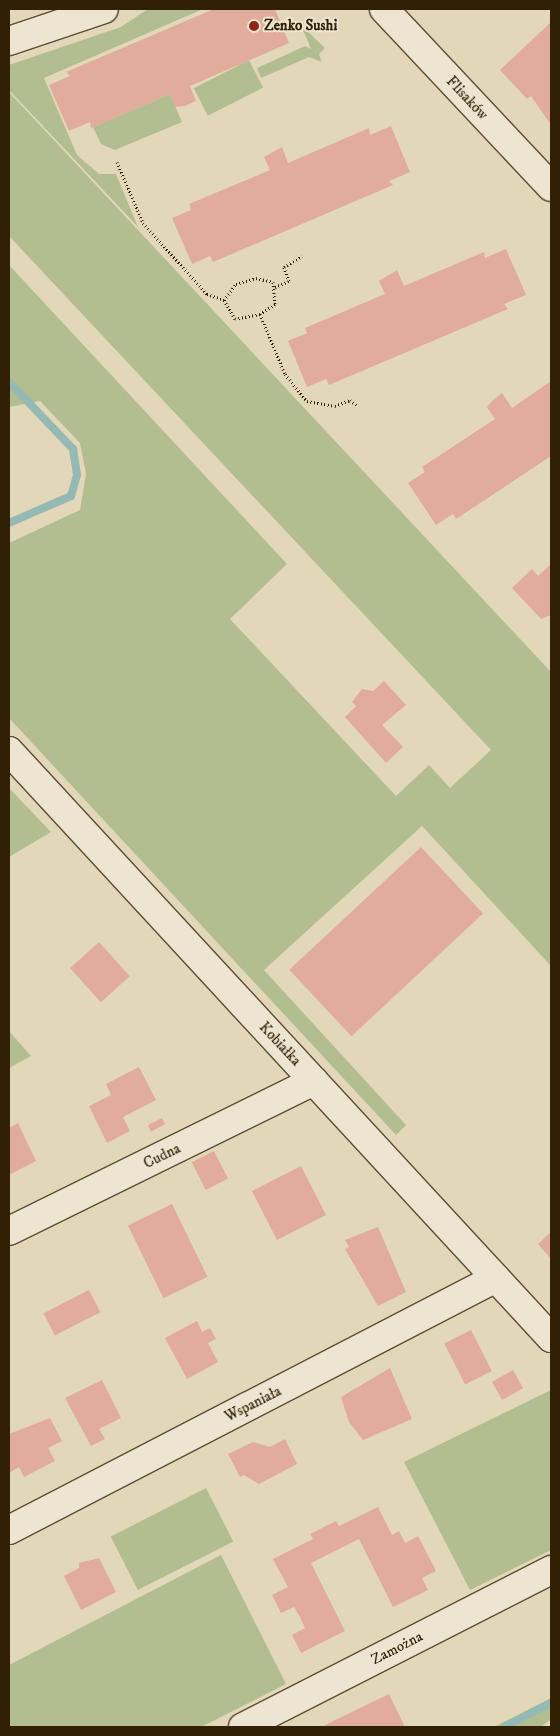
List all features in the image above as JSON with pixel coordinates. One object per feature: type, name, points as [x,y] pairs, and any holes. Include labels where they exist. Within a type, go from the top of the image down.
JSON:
[{"type":"street","points":[[9,41],[104,9]]},
{"type":"street","name":"Flisaków","points":[[384,9],[551,187]]},
{"type":"street","name":"Kobiałka","points":[[9,751],[551,1338]]},
{"type":"street","name":"Cudna","points":[[9,1231],[314,1081]]},
{"type":"street","name":"Wspaniała","points":[[9,1530],[496,1278]]},
{"type":"street","name":"Zamożna","points":[[243,1727],[551,1570]]},
{"type":"path","points":[[117,162],[143,223],[207,294],[224,300],[235,319],[260,314],[274,304],[275,287],[266,278],[246,280],[236,284],[224,300]]},
{"type":"path","points":[[275,287],[289,281],[284,268],[302,256]]},
{"type":"path","points":[[260,314],[285,374],[308,401],[335,406],[350,400],[358,406]]},
{"type":"green space","points":[[148,9],[203,9],[44,78],[77,155],[99,174],[116,174],[138,227],[9,90],[9,65],[121,27]]},
{"type":"green space","points":[[301,25],[325,48],[319,54],[322,62],[309,57],[261,78],[257,68],[305,46],[311,49]]},
{"type":"green space","points":[[249,60],[263,88],[208,116],[194,88]]},
{"type":"green space","points":[[9,92],[551,672],[551,966],[422,826],[264,970],[406,1125],[396,1135],[9,718],[9,543],[80,510],[86,474],[80,443],[40,401],[9,407],[9,265],[287,564],[230,619],[396,796],[429,765],[450,788],[491,750],[9,236]]},
{"type":"green space","points":[[170,94],[182,122],[115,150],[101,144],[93,127]]},
{"type":"green space","points":[[9,788],[51,832],[9,857]]},
{"type":"green space","points":[[9,1031],[31,1056],[9,1068]]},
{"type":"green space","points":[[551,1390],[551,1550],[470,1590],[404,1462]]},
{"type":"green space","points":[[206,1488],[233,1541],[138,1590],[111,1537]]},
{"type":"green space","points":[[221,1555],[286,1684],[201,1727],[9,1727],[9,1665]]},
{"type":"green space","points":[[551,1698],[551,1719],[541,1727],[494,1727]]},
{"type":"building","points":[[214,9],[275,9],[289,43],[190,86],[196,101],[185,106],[175,107],[170,94],[91,128],[90,122],[69,131],[49,85],[70,76],[66,72]]},
{"type":"building","points":[[551,22],[551,125],[531,96],[527,99],[500,70]]},
{"type":"building","points":[[391,126],[410,172],[389,181],[393,185],[213,262],[210,256],[192,264],[172,218],[191,210],[189,204],[270,170],[264,157],[282,147],[288,163],[369,128],[370,135]]},
{"type":"building","points":[[506,249],[526,295],[504,304],[508,309],[329,385],[326,379],[307,387],[288,341],[307,333],[305,328],[385,294],[379,281],[397,270],[404,286],[484,252],[485,258]]},
{"type":"building","points":[[551,381],[551,456],[456,519],[453,514],[436,525],[408,483],[425,472],[422,467],[495,419],[487,407],[502,393],[512,408]]},
{"type":"building","points":[[551,564],[551,615],[541,619],[512,588],[532,569],[538,576]]},
{"type":"building","points":[[384,681],[406,705],[382,725],[403,747],[386,763],[345,717],[356,706],[352,702],[362,689],[373,691]]},
{"type":"building","points":[[421,847],[483,914],[351,1036],[289,970]]},
{"type":"building","points":[[99,942],[130,976],[101,1002],[70,968]]},
{"type":"building","points":[[139,1067],[156,1100],[123,1117],[130,1131],[107,1143],[89,1106],[111,1095],[106,1084]]},
{"type":"building","points":[[162,1118],[165,1124],[151,1132],[148,1125]]},
{"type":"building","points":[[18,1123],[36,1161],[9,1175],[9,1128]]},
{"type":"building","points":[[214,1151],[228,1179],[206,1190],[192,1162]]},
{"type":"building","points":[[301,1166],[326,1215],[277,1240],[252,1191]]},
{"type":"building","points":[[172,1204],[208,1277],[163,1298],[128,1225]]},
{"type":"building","points":[[378,1227],[406,1292],[378,1306],[345,1249],[349,1247],[345,1240]]},
{"type":"building","points":[[551,1232],[551,1259],[538,1244]]},
{"type":"building","points":[[89,1290],[100,1312],[55,1335],[44,1313]]},
{"type":"building","points":[[197,1321],[202,1332],[210,1328],[216,1339],[208,1343],[218,1362],[187,1379],[165,1338]]},
{"type":"building","points":[[471,1330],[492,1371],[465,1385],[444,1344]]},
{"type":"building","points":[[390,1368],[412,1419],[363,1440],[349,1422],[341,1397]]},
{"type":"building","points":[[513,1370],[523,1388],[502,1400],[492,1382]]},
{"type":"building","points":[[102,1380],[121,1418],[99,1429],[105,1439],[91,1446],[65,1398]]},
{"type":"building","points":[[50,1418],[62,1441],[48,1448],[55,1461],[24,1477],[19,1467],[9,1473],[9,1434]]},
{"type":"building","points":[[285,1439],[297,1464],[259,1484],[244,1475],[240,1477],[228,1454],[253,1442],[270,1447]]},
{"type":"building","points":[[378,1507],[392,1535],[399,1531],[405,1543],[418,1536],[436,1571],[422,1578],[428,1590],[393,1607],[359,1539],[311,1563],[345,1631],[301,1653],[292,1635],[305,1628],[300,1617],[294,1607],[281,1613],[272,1595],[288,1587],[273,1559],[313,1539],[310,1534],[336,1521],[339,1526]]},
{"type":"building","points":[[99,1558],[116,1592],[81,1610],[64,1576],[79,1568],[79,1563]]},
{"type":"building","points":[[389,1694],[405,1727],[323,1727],[329,1723]]},
{"type":"waterway","points":[[9,382],[73,449],[77,475],[71,496],[9,523]]},
{"type":"waterway","points":[[504,1727],[551,1703]]},
{"type":"place","name":"Zenko Sushi","points":[[254,26]]}]
